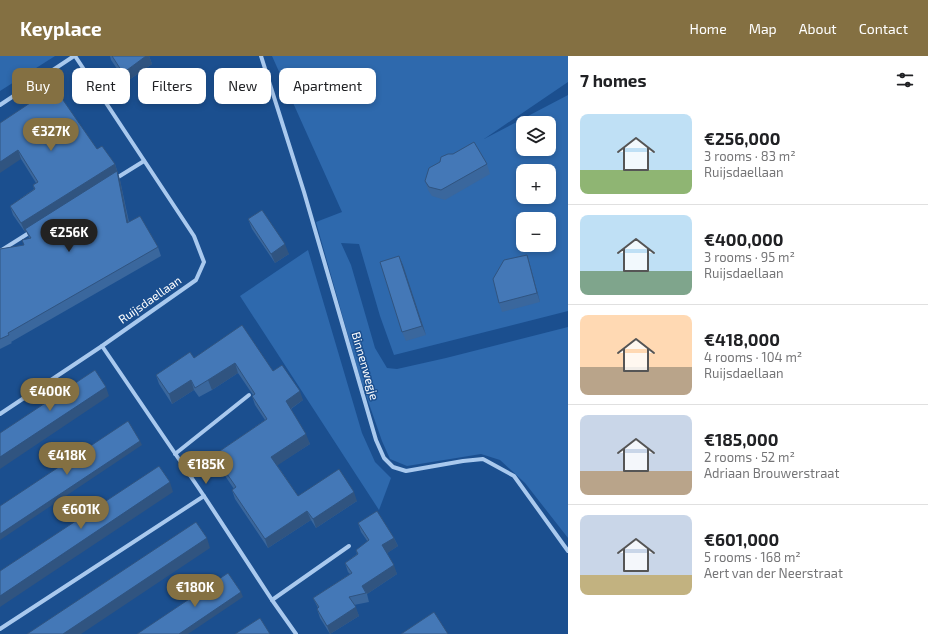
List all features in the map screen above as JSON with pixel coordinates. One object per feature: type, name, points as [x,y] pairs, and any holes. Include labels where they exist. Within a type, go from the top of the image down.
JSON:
[{"type":"street","points":[[0,105],[74,56]]},
{"type":"street","name":"Ruijsdaellaan","points":[[0,414],[102,346],[196,280],[204,262],[194,236],[74,56]]},
{"type":"street","name":"Binnenwegje","points":[[261,56],[304,192],[376,440],[384,458],[393,467],[406,471],[483,459],[514,476],[568,551]]},
{"type":"street","points":[[111,181],[144,161]]},
{"type":"street","points":[[0,251],[39,226]]},
{"type":"street","points":[[102,346],[296,634]]},
{"type":"street","points":[[175,454],[249,395]]},
{"type":"street","points":[[0,629],[204,496]]},
{"type":"street","points":[[272,600],[349,546]]},
{"type":"shaded area","points":[[0,56],[55,56],[36,68],[12,68],[12,83],[0,91]]},
{"type":"shaded area","points":[[272,56],[568,56],[568,82],[484,139],[516,122],[516,156],[556,156],[556,116],[528,116],[568,95],[568,311],[394,355],[380,316],[359,244],[341,243],[351,265],[375,348],[387,368],[397,369],[446,358],[568,327],[568,538],[525,483],[500,460],[481,454],[407,466],[390,459],[382,441],[360,378],[316,222],[342,212],[294,104],[376,104],[376,68],[279,68],[279,72]]},
{"type":"shaded area","points":[[308,250],[362,433],[375,462],[391,478],[379,510],[240,296]]},
{"type":"building","points":[[112,56],[146,56],[130,68],[120,68]]},
{"type":"building","points":[[64,101],[97,149],[102,146],[115,164],[21,223],[10,206],[35,189],[33,185],[38,182],[18,150],[0,162],[0,123],[28,104],[64,104]]},
{"type":"building","points":[[474,142],[487,164],[441,190],[429,187],[425,181],[429,168],[440,162],[441,157],[448,154],[453,154]]},
{"type":"building","points":[[117,171],[127,223],[140,216],[158,247],[0,339],[0,249],[24,245],[22,240],[31,238],[25,229]]},
{"type":"building","points":[[262,210],[285,244],[271,254],[248,219]]},
{"type":"building","points":[[527,255],[537,293],[499,303],[493,279],[504,260]]},
{"type":"building","points":[[399,256],[422,326],[402,332],[380,262]]},
{"type":"building","points":[[242,325],[273,371],[282,365],[300,391],[286,401],[306,434],[271,457],[298,496],[339,469],[354,492],[313,519],[307,511],[265,539],[232,490],[236,487],[214,455],[267,419],[252,396],[255,394],[235,363],[195,388],[191,380],[169,394],[156,375],[190,352],[194,358]]},
{"type":"building","points":[[95,370],[106,387],[0,457],[0,433]]},
{"type":"building","points":[[128,421],[140,441],[0,534],[0,506]]},
{"type":"building","points":[[159,466],[170,482],[0,596],[0,571]]},
{"type":"building","points":[[377,511],[394,538],[382,545],[394,565],[362,586],[366,593],[349,597],[356,607],[327,626],[317,609],[319,607],[313,598],[352,573],[345,563],[358,554],[356,550],[369,540],[358,523]]},
{"type":"building","points":[[196,522],[207,538],[63,634],[27,634]]},
{"type":"building","points":[[228,573],[241,592],[179,634],[137,634]]},
{"type":"building","points":[[434,612],[448,634],[401,634]]},
{"type":"building","points":[[260,618],[270,634],[235,634]]}]
